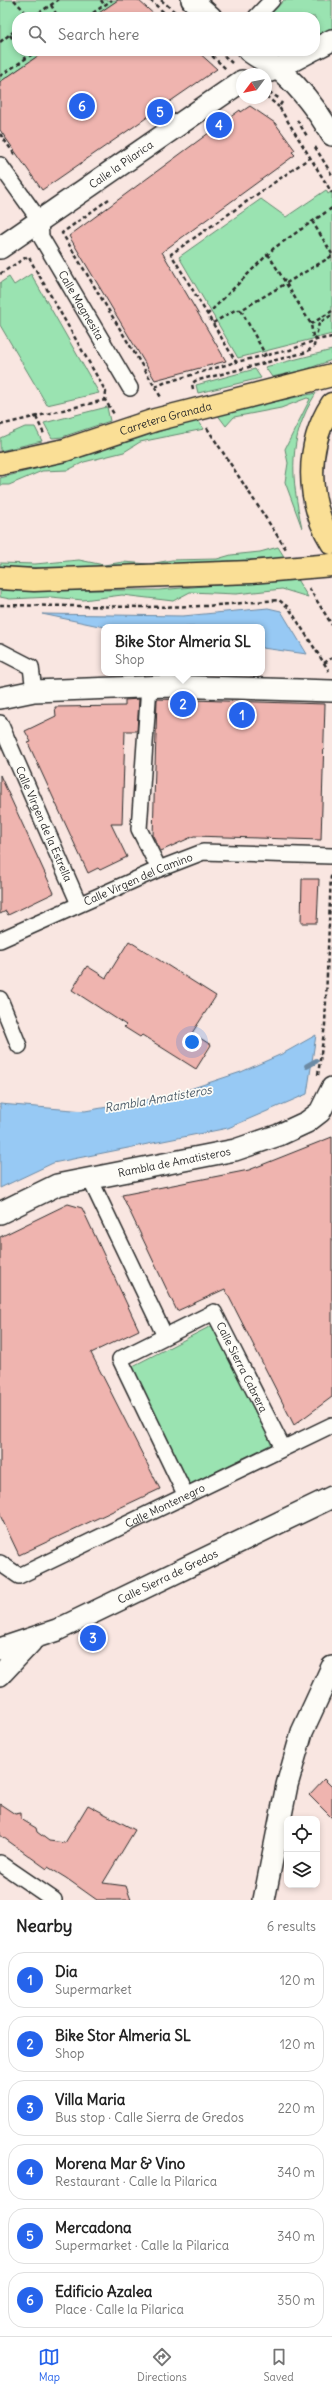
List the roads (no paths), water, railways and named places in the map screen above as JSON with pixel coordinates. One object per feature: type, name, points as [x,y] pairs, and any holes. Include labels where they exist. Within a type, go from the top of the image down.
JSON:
[{"type":"main road","name":"Carretera Granada","points":[[0,464],[65,450],[155,420],[332,375]]},
{"type":"main road","points":[[332,404],[319,430],[312,467],[316,506],[332,543]]},
{"type":"main road","points":[[0,578],[34,580],[251,572],[332,565]]},
{"type":"street","points":[[192,0],[205,12]]},
{"type":"street","points":[[261,12],[272,0]]},
{"type":"street","points":[[320,46],[332,40]]},
{"type":"street","points":[[253,56],[264,68]]},
{"type":"street","points":[[272,70],[301,56]]},
{"type":"street","points":[[272,75],[300,91],[332,135]]},
{"type":"street","name":"Calle la Pilarica","points":[[0,248],[236,85]]},
{"type":"street","points":[[0,165],[40,221]]},
{"type":"street","name":"Calle Magnesita","points":[[40,221],[41,237],[130,388]]},
{"type":"street","points":[[0,651],[31,666],[34,691]]},
{"type":"street","points":[[149,686],[139,829],[159,869]]},
{"type":"street","points":[[0,698],[34,691],[149,686],[332,691]]},
{"type":"street","name":"Calle Virgen de la Estrella","points":[[0,723],[79,904]]},
{"type":"street","name":"Calle Virgen del Camino","points":[[0,940],[159,869],[203,852],[332,856]]},
{"type":"street","points":[[0,999],[19,1046]]},
{"type":"street","name":"Rambla de Amatisteros","points":[[0,1213],[50,1188],[235,1150],[286,1132],[310,1120],[324,1106],[324,1083]]},
{"type":"street","points":[[310,1120],[332,1117]]},
{"type":"street","points":[[90,1179],[165,1336]]},
{"type":"street","name":"Calle Sierra Cabrera","points":[[186,1496],[120,1359],[165,1336],[214,1312],[283,1448]]},
{"type":"street","name":"Calle Montenegro","points":[[0,1563],[20,1576],[332,1425]]},
{"type":"street","name":"Calle Sierra de Gredos","points":[[0,1650],[57,1630],[332,1497]]},
{"type":"street","points":[[0,1675],[34,1639]]},
{"type":"street","points":[[264,1900],[287,1785],[302,1732],[332,1667]]},
{"type":"street","points":[[0,1863],[54,1900]]},
{"type":"water","points":[[268,608],[281,611],[307,654],[265,648],[265,624],[101,624],[101,626],[42,614],[183,616]]},
{"type":"water","points":[[316,1035],[307,1094],[228,1128],[53,1163],[0,1188],[0,1104],[85,1111],[169,1096],[241,1072],[284,1053]]},
{"type":"waterway","name":"Rambla Amatisteros","points":[[307,1066],[316,1061]]},
{"type":"place","name":"Edificio Azalea","points":[[82,106]]},
{"type":"place","name":"Mercadona","points":[[160,112]]},
{"type":"place","name":"Morena Mar & Vino","points":[[219,125]]},
{"type":"place","name":"Bike Stor Almeria SL","points":[[183,704]]},
{"type":"place","name":"Dia","points":[[242,715]]},
{"type":"place","name":"Villa Maria","points":[[93,1638]]}]
